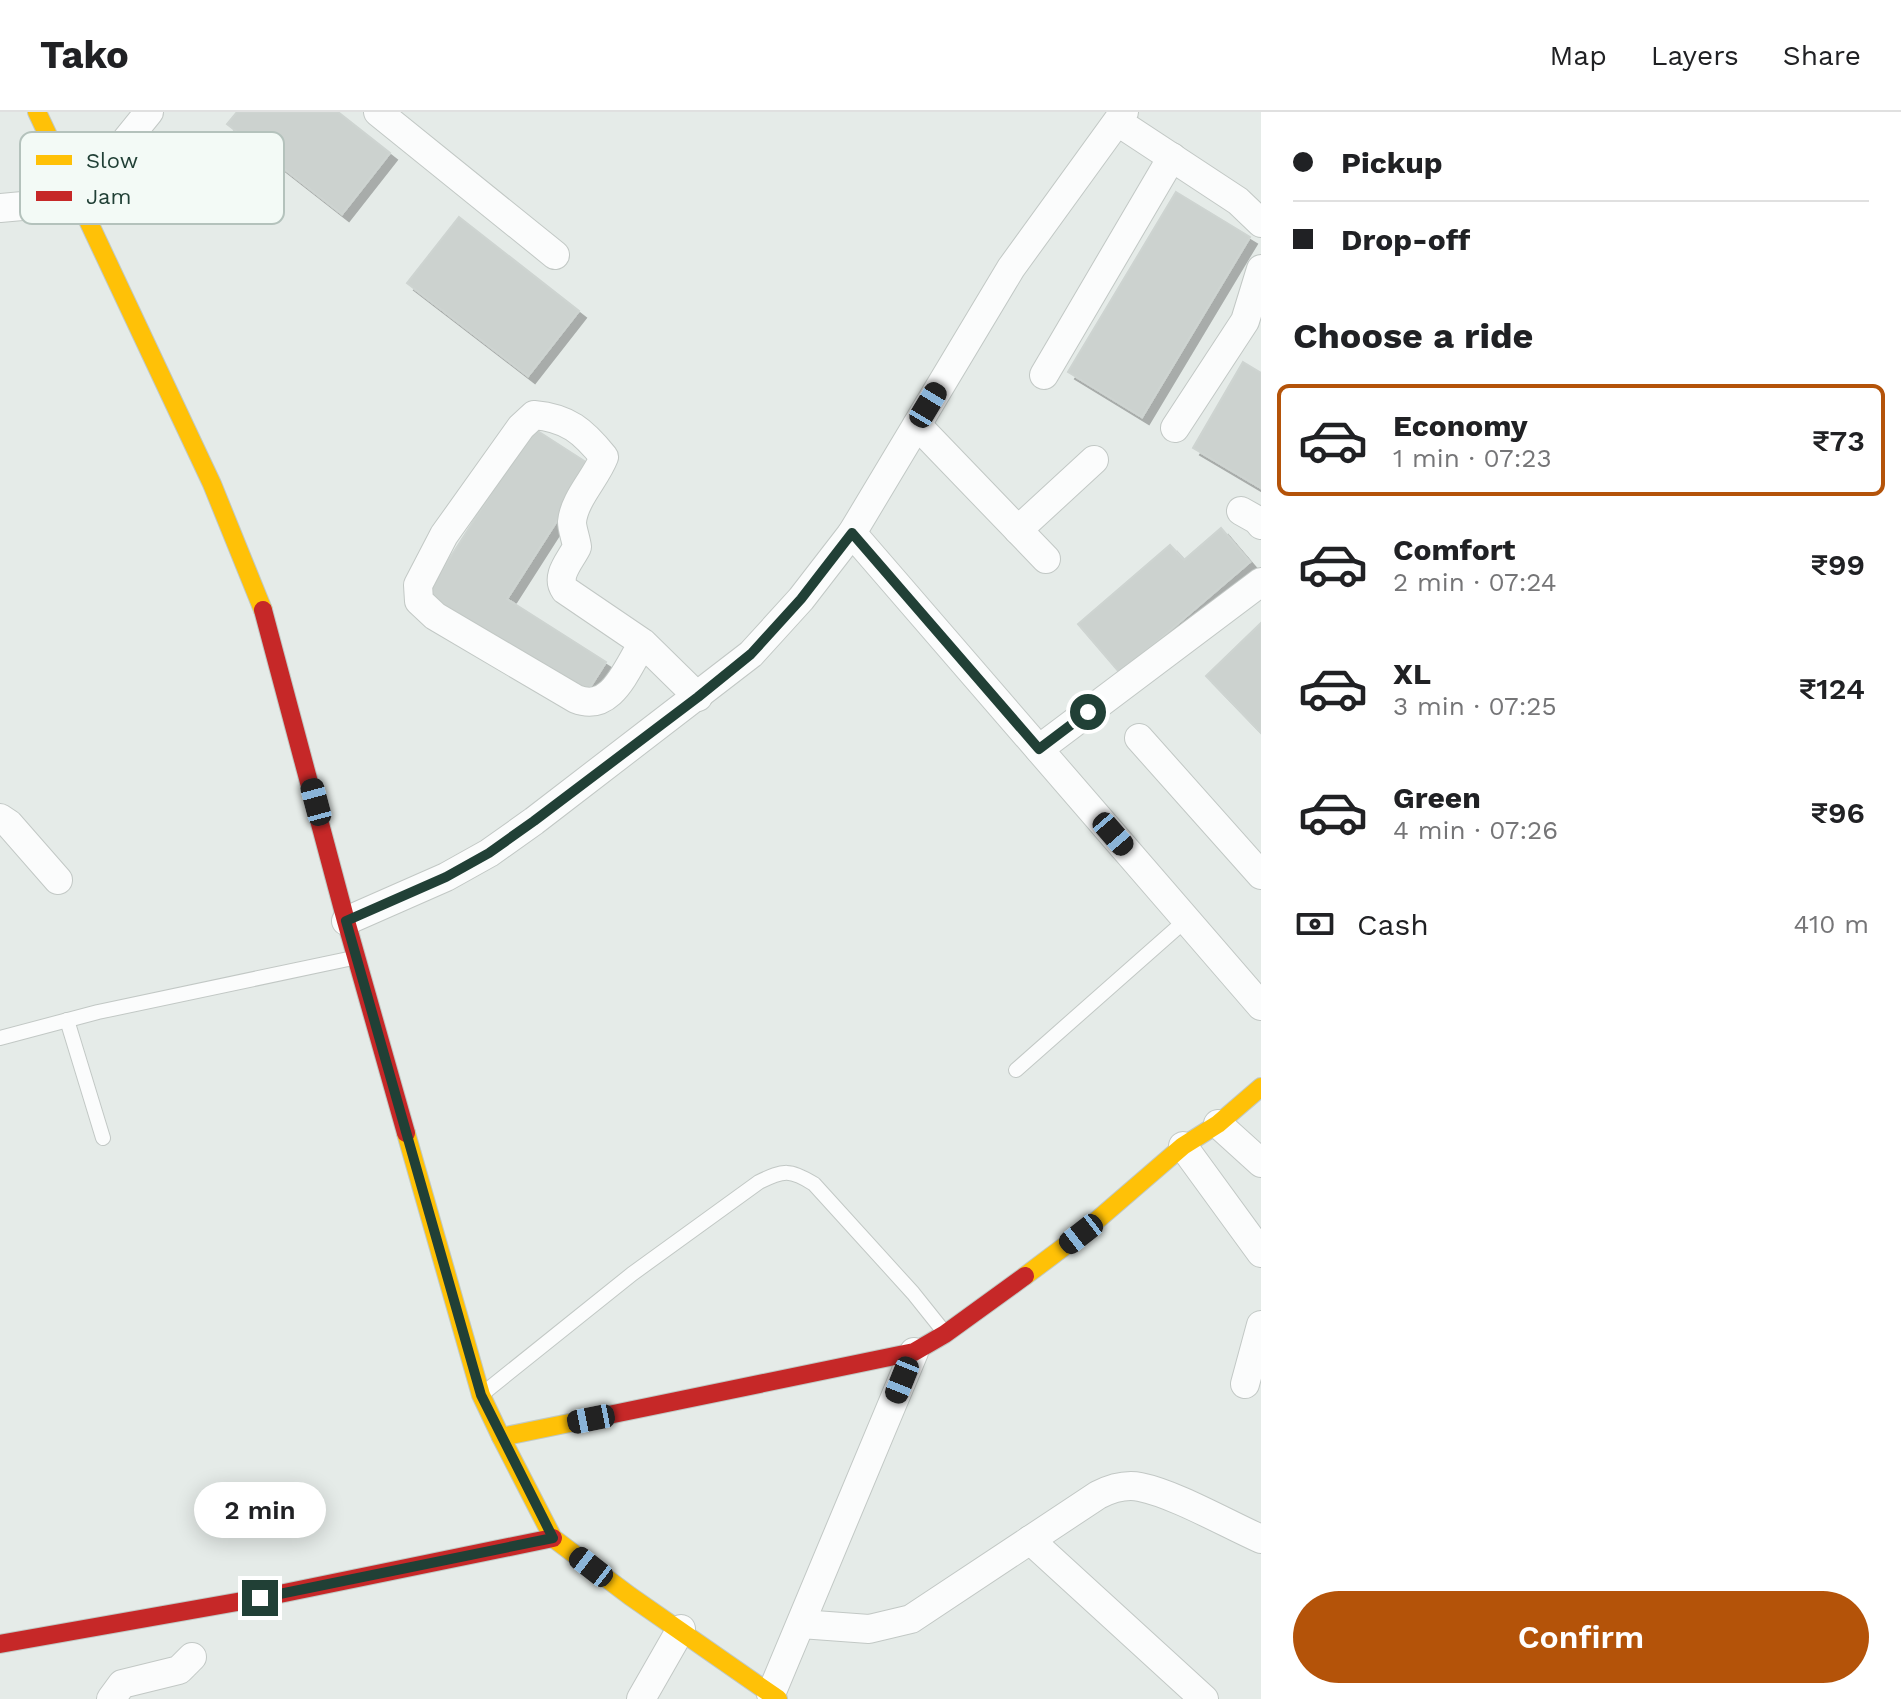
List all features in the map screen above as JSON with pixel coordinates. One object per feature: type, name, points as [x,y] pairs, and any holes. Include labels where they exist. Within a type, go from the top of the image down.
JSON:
[{"type":"street","points":[[37,112],[46,132]]},
{"type":"street","points":[[133,132],[149,112]]},
{"type":"street","points":[[378,112],[555,255]]},
{"type":"street","points":[[346,921],[446,877],[489,853],[751,654],[801,599],[852,533],[1011,268],[1121,117],[1172,157],[1238,201],[1261,223]]},
{"type":"street","points":[[1044,375],[1172,157]]},
{"type":"street","points":[[0,208],[20,206]]},
{"type":"street","points":[[88,224],[212,484],[265,616],[346,921],[481,1395],[553,1538],[774,1697],[801,1624],[914,1352]]},
{"type":"street","points":[[1175,428],[1253,328],[1261,269]]},
{"type":"street","points":[[643,643],[610,695],[588,704],[435,616],[419,601],[418,585],[444,535],[521,427],[534,415],[557,417],[571,425],[590,440],[604,457],[576,507],[572,523],[577,547],[560,577],[561,585],[643,643],[698,697]]},
{"type":"street","points":[[917,425],[1046,559]]},
{"type":"street","points":[[1018,530],[1094,460]]},
{"type":"street","points":[[852,533],[1261,1006]]},
{"type":"street","points":[[1039,749],[1261,582]]},
{"type":"street","points":[[1139,738],[1261,875]]},
{"type":"street","points":[[0,818],[9,824],[58,880]]},
{"type":"street","points":[[501,1437],[914,1352],[945,1334],[1081,1234],[1183,1146],[1218,1124],[1261,1087]]},
{"type":"street","points":[[1218,1124],[1261,1163]]},
{"type":"street","points":[[1183,1146],[1261,1253]]},
{"type":"street","points":[[1245,1384],[1261,1325]]},
{"type":"street","points":[[801,1624],[869,1629],[911,1619],[1113,1487],[1138,1487],[1160,1494],[1261,1539]]},
{"type":"street","points":[[0,1644],[260,1598],[553,1538]]},
{"type":"street","points":[[1030,1540],[1204,1699]]},
{"type":"street","points":[[641,1699],[681,1629]]},
{"type":"street","points":[[111,1699],[122,1684],[179,1670],[192,1657]]},
{"type":"lane","points":[[1016,1070],[1187,919]]},
{"type":"lane","points":[[0,1038],[67,1020],[357,957]]},
{"type":"lane","points":[[67,1020],[103,1138]]},
{"type":"lane","points":[[481,1395],[632,1274],[759,1182],[780,1172],[797,1174],[814,1184],[913,1293],[945,1334]]},
{"type":"building","points":[[237,112],[338,112],[390,153],[342,214],[284,169],[284,132],[237,132],[227,124]]},
{"type":"building","points":[[1176,192],[1250,237],[1142,417],[1068,372]]},
{"type":"building","points":[[459,217],[579,311],[528,376],[407,283]]},
{"type":"building","points":[[1243,362],[1261,373],[1261,488],[1193,448]]},
{"type":"building","points":[[533,428],[592,466],[507,599],[606,662],[585,695],[427,594]]},
{"type":"building","points":[[1221,528],[1250,562],[1120,673],[1078,624],[1170,545],[1184,560]]},
{"type":"building","points":[[1261,623],[1261,733],[1206,676]]},
{"type":"traffic: slow","points":[[37,112],[46,132]]},
{"type":"traffic: slow","points":[[90,224],[212,484],[263,610]]},
{"type":"traffic: slow","points":[[1025,1276],[1081,1234],[1183,1146],[1218,1124],[1261,1087]]},
{"type":"traffic: slow","points":[[406,1133],[481,1395],[501,1437],[594,1418]]},
{"type":"traffic: slow","points":[[501,1437],[553,1538],[778,1699]]},
{"type":"traffic: jam","points":[[263,610],[406,1133]]},
{"type":"traffic: jam","points":[[594,1418],[914,1352],[945,1334],[1025,1276]]},
{"type":"traffic: jam","points":[[0,1644],[260,1598],[553,1538]]},
{"type":"route","points":[[260,1598],[553,1538],[481,1395],[346,921],[446,877],[489,853],[698,697],[751,654],[801,599],[852,533],[1039,749],[1088,712]]}]
